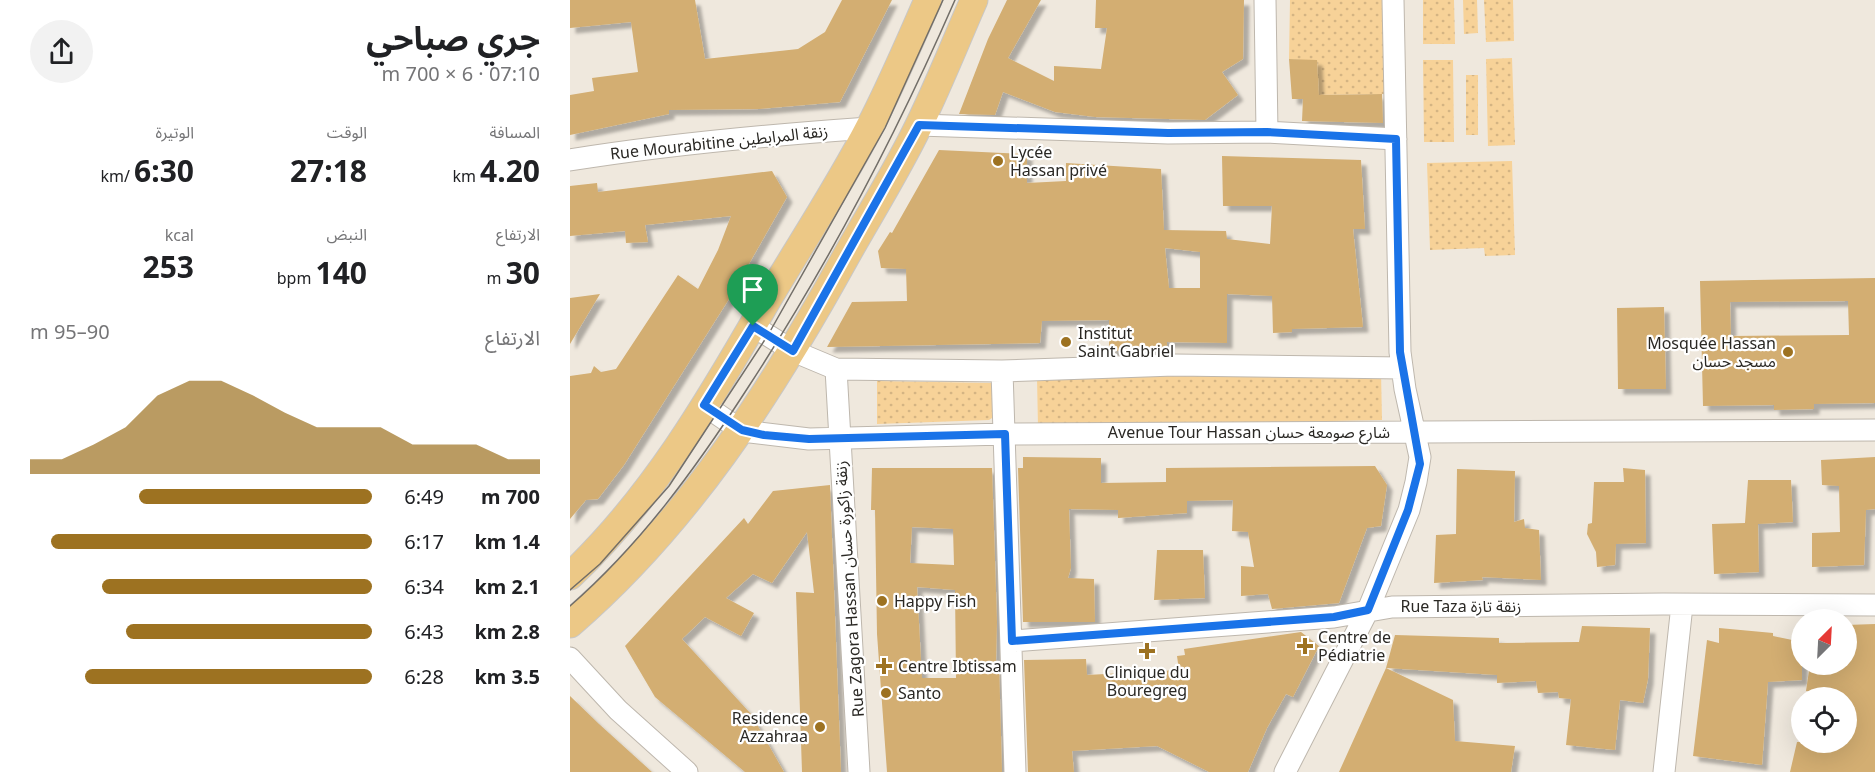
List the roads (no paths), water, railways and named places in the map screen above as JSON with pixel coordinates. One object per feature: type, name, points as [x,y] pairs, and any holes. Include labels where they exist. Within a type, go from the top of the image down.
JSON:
[{"type":"main road","points":[[570,576],[629,513],[704,405],[869,128],[928,0]]},
{"type":"main road","points":[[570,624],[606,592],[686,506],[742,430],[793,351],[919,125],[974,0]]},
{"type":"street","points":[[1265,0],[1267,132]]},
{"type":"street","points":[[1285,772],[1368,610],[1405,520],[1416,482],[1420,457],[1402,368],[1393,0]]},
{"type":"street","points":[[919,125],[1168,133],[1267,132],[1396,139]]},
{"type":"street","name":"Rue Mourabitine زنقة المرابطين","points":[[570,160],[642,149],[797,132],[869,128]]},
{"type":"street","points":[[753,326],[793,351],[836,369],[1002,371],[1174,365],[1402,368]]},
{"type":"street","name":"Rue Zagora Hassan زنقة زاكورة حسان","points":[[836,369],[859,772]]},
{"type":"street","points":[[1002,371],[1015,772]]},
{"type":"street","name":"Avenue Tour Hassan شارع صومعة حسان","points":[[704,405],[742,430],[809,439],[1005,434],[1875,430]]},
{"type":"street","points":[[1664,772],[1682,605]]},
{"type":"street","name":"Rue Taza زنقة تازة","points":[[1012,641],[1334,617],[1392,607],[1875,605]]},
{"type":"street","points":[[570,658],[618,710],[687,772]]},
{"type":"tram line","points":[[570,590],[600,564],[669,486],[768,335],[885,128],[943,0]]},
{"type":"tram line","points":[[570,606],[620,557],[666,504],[708,448],[777,342],[833,247],[885,150],[955,0]]},
{"type":"place","name":"Lycée Hassan privé","points":[[998,161]]},
{"type":"place","name":"Institut Saint Gabriel","points":[[1066,342]]},
{"type":"place","name":"Mosquée Hassan مسجد حسان","points":[[1788,352]]},
{"type":"place","name":"Happy Fish","points":[[882,601]]},
{"type":"place","name":"Centre de Pédiatrie","points":[[1305,646]]},
{"type":"place","name":"Clinique du Bouregreg","points":[[1147,651]]},
{"type":"place","name":"Centre Ibtissam","points":[[884,666]]},
{"type":"place","name":"Santo","points":[[886,693]]},
{"type":"place","name":"Residence Azzahraa","points":[[820,727]]}]
